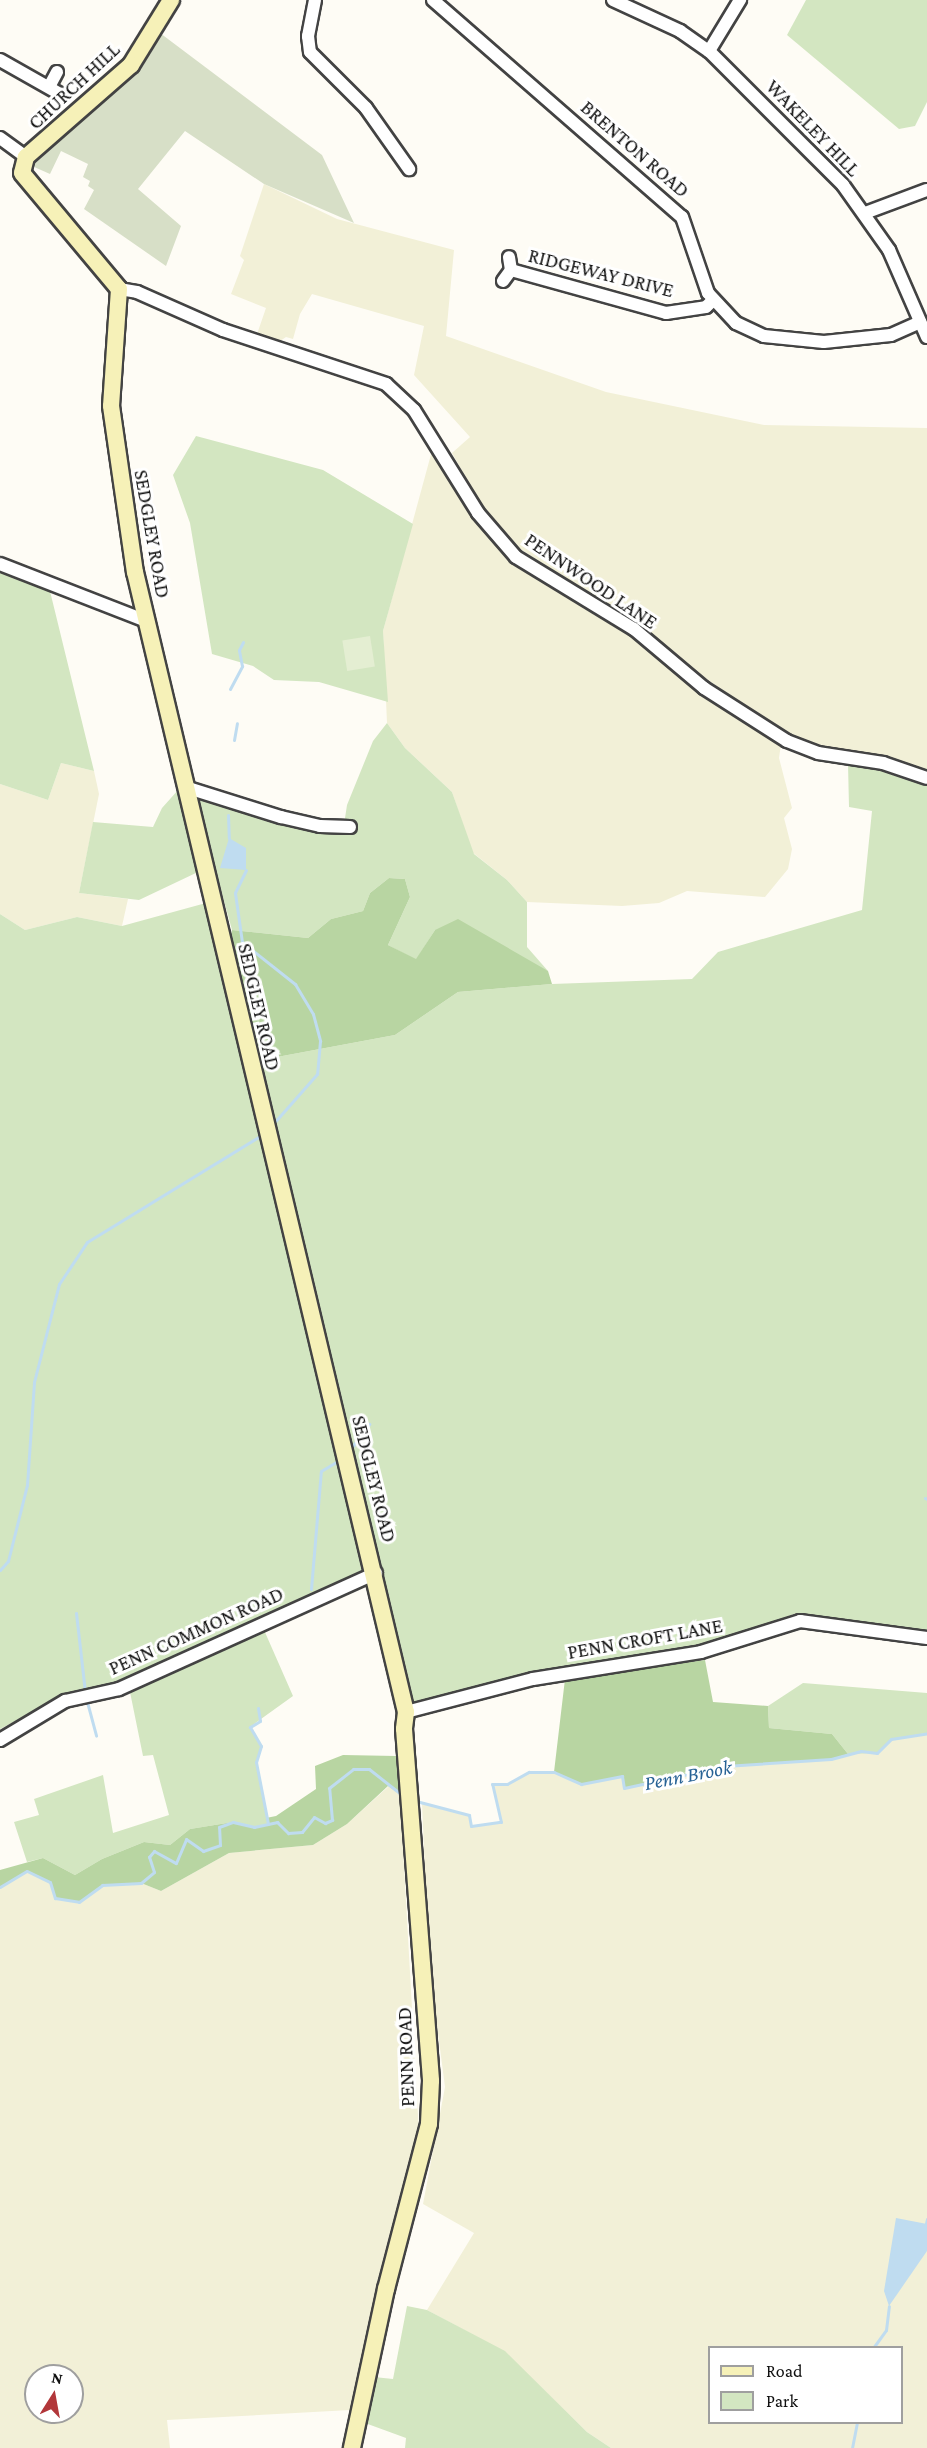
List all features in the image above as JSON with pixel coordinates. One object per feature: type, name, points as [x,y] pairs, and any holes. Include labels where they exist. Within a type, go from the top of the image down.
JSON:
[{"type":"street","name":"CHURCH HILL","points":[[24,163],[131,65],[171,0]]},
{"type":"street","points":[[315,0],[308,36],[310,52],[372,115],[409,169]]},
{"type":"street","name":"BRENTON ROAD","points":[[433,0],[682,217],[705,288],[721,311],[750,332],[788,340],[857,341],[891,335],[920,322]]},
{"type":"street","name":"WAKELEY HILL","points":[[613,0],[680,31],[709,51],[819,160],[865,213],[889,250],[927,337]]},
{"type":"street","points":[[709,51],[740,0]]},
{"type":"street","points":[[0,60],[60,94]]},
{"type":"street","points":[[49,87],[57,72]]},
{"type":"street","points":[[0,138],[24,163],[32,189],[119,289]]},
{"type":"street","points":[[865,213],[927,190]]},
{"type":"street","name":"RIDGEWAY DRIVE","points":[[503,280],[511,264],[666,313],[706,307],[713,300]]},
{"type":"street","name":"SEDGLEY ROAD","points":[[119,289],[111,406],[129,539],[185,787],[376,1573],[405,1720]]},
{"type":"street","name":"PENNWOOD LANE","points":[[119,289],[137,292],[223,330],[386,384],[414,410],[478,513],[516,557],[634,629],[704,688],[787,741],[818,753],[883,763],[927,778]]},
{"type":"street","points":[[0,564],[146,621]]},
{"type":"street","points":[[185,787],[281,817],[320,826],[350,826]]},
{"type":"street","name":"PENN COMMON ROAD","points":[[0,1740],[65,1701],[119,1689],[376,1573]]},
{"type":"street","name":"PENN CROFT LANE","points":[[405,1720],[533,1679],[701,1652],[800,1621],[927,1638]]},
{"type":"street","name":"PENN ROAD","points":[[352,2448],[386,2289],[429,2124],[430,2081],[405,1720]]},
{"type":"shaded area","points":[[264,184],[337,219],[454,250],[446,336],[606,392],[764,425],[927,428],[927,773],[890,758],[817,746],[774,726],[512,543],[487,516],[452,453],[470,437],[414,375],[424,326],[312,294],[300,314],[293,339],[286,337],[277,343],[256,337],[266,308],[231,294],[244,260],[240,256]]},
{"type":"shaded area","points":[[433,447],[503,552],[536,577],[630,634],[696,689],[781,744],[779,758],[792,808],[784,818],[792,849],[788,869],[765,897],[687,891],[659,903],[622,906],[527,902],[507,880],[472,852],[452,792],[405,748],[387,723],[383,631]]},
{"type":"shaded area","points":[[61,763],[94,771],[99,794],[79,893],[128,899],[122,926],[77,917],[25,930],[0,914],[0,784],[48,800]]},
{"type":"shaded area","points":[[927,1733],[927,2448],[611,2448],[587,2432],[505,2352],[427,2310],[474,2233],[423,2204],[445,2087],[429,1964],[422,1803],[469,1815],[472,1826],[501,1822],[492,1784],[507,1784],[529,1772],[554,1772],[581,1784],[622,1776],[624,1788],[725,1766],[831,1759],[861,1751],[877,1753],[891,1739]]},
{"type":"shaded area","points":[[389,1786],[400,1794],[419,2133],[350,2410],[167,2420],[170,2448],[0,2448],[0,1887],[27,1871],[50,1882],[141,1883],[161,1891],[229,1853],[313,1845],[347,1824]]},
{"type":"green space","points":[[806,0],[927,0],[927,102],[915,126],[899,129],[787,35]]},
{"type":"green space","points":[[160,33],[322,155],[354,223],[264,184],[185,131],[138,189],[181,226],[166,266],[84,209],[94,190],[88,186],[90,181],[83,177],[88,164],[61,151],[50,174],[32,166],[122,85],[142,64]]},
{"type":"green space","points":[[196,436],[323,470],[413,524],[383,631],[388,702],[319,682],[274,680],[253,666],[212,654],[190,523],[173,475]]},
{"type":"green space","points":[[0,573],[49,587],[94,771],[61,763],[48,800],[0,784]]},
{"type":"green space","points":[[370,636],[375,667],[347,671],[342,640]]},
{"type":"green space","points":[[387,723],[405,748],[452,792],[474,854],[507,880],[527,902],[527,947],[548,971],[435,930],[416,960],[388,945],[410,897],[405,879],[389,878],[370,893],[363,911],[331,919],[308,938],[232,930],[195,796],[266,821],[349,831],[345,818],[347,805],[373,741]]},
{"type":"green space","points":[[848,764],[878,767],[927,784],[927,1635],[797,1613],[702,1646],[524,1675],[409,1705],[271,1119],[261,1060],[395,1035],[458,992],[552,984],[692,979],[718,952],[862,910],[872,811],[849,807]]},
{"type":"green space","points":[[179,789],[198,872],[139,900],[79,893],[93,822],[153,827],[162,808]]},
{"type":"green space","points":[[389,878],[405,879],[410,897],[388,945],[416,959],[435,930],[458,919],[548,971],[552,984],[458,992],[395,1035],[261,1060],[230,939],[232,930],[308,938],[331,919],[363,911],[370,893]]},
{"type":"green space","points":[[206,903],[368,1570],[125,1682],[68,1694],[0,1729],[0,914],[25,930],[77,917],[122,926]]},
{"type":"green space","points":[[264,1630],[293,1696],[250,1727],[261,1746],[256,1762],[268,1824],[254,1827],[233,1822],[190,1829],[170,1845],[144,1842],[102,1859],[75,1875],[43,1858],[27,1862],[14,1822],[39,1815],[34,1799],[103,1775],[113,1833],[169,1815],[153,1755],[143,1756],[130,1692]]},
{"type":"green space","points":[[705,1660],[713,1702],[768,1706],[769,1728],[832,1734],[848,1754],[831,1759],[725,1766],[624,1788],[622,1776],[581,1784],[554,1772],[565,1679]]},
{"type":"green space","points":[[803,1683],[927,1693],[927,1733],[891,1739],[877,1753],[848,1754],[832,1734],[769,1728],[768,1706]]},
{"type":"green space","points":[[343,1755],[396,1756],[400,1794],[388,1786],[347,1824],[313,1845],[229,1853],[161,1891],[141,1883],[102,1885],[79,1902],[55,1898],[50,1882],[27,1871],[0,1887],[0,1870],[43,1858],[75,1875],[102,1859],[144,1842],[170,1845],[190,1829],[233,1822],[254,1827],[268,1824],[266,1818],[276,1816],[316,1789],[315,1766]]},
{"type":"green space","points":[[407,2306],[427,2310],[505,2351],[587,2432],[611,2448],[405,2448],[406,2438],[365,2423],[374,2377],[393,2379]]},
{"type":"water","points":[[229,838],[246,848],[246,870],[220,868]]},
{"type":"water","points":[[896,2218],[927,2224],[927,2251],[889,2306],[884,2291]]},
{"type":"waterway","points":[[230,689],[242,666],[239,650],[243,642]]},
{"type":"waterway","points":[[234,740],[237,723]]},
{"type":"waterway","points":[[228,815],[229,838]]},
{"type":"waterway","points":[[246,870],[235,893],[242,942],[295,984],[313,1014],[320,1041],[317,1074],[272,1125]]},
{"type":"waterway","points":[[0,1570],[8,1561],[27,1485],[34,1382],[59,1284],[87,1242],[263,1134]]},
{"type":"waterway","points":[[349,1451],[369,1424]]},
{"type":"waterway","points":[[311,1589],[321,1471],[339,1460]]},
{"type":"waterway","points":[[76,1613],[85,1692]]},
{"type":"waterway","points":[[86,1698],[96,1736]]},
{"type":"waterway","points":[[258,1708],[260,1721],[250,1727],[261,1746],[256,1762],[268,1824]]},
{"type":"waterway","name":"Penn Brook","points":[[416,1801],[469,1815],[471,1826],[501,1822],[492,1784],[507,1784],[529,1772],[554,1772],[581,1784],[622,1776],[624,1788],[725,1766],[831,1759],[861,1751],[877,1753],[891,1739],[927,1733]]},
{"type":"waterway","name":"Penn Brook","points":[[0,1887],[27,1871],[50,1882],[55,1898],[79,1902],[102,1885],[141,1883],[154,1872],[149,1857],[154,1851],[176,1863],[186,1839],[203,1851],[220,1845],[219,1827],[233,1822],[254,1827],[277,1822],[288,1833],[302,1832],[314,1817],[325,1823],[332,1820],[329,1788],[353,1769],[369,1769],[402,1795]]},
{"type":"waterway","points":[[926,2223],[927,2219]]},
{"type":"waterway","points":[[874,2346],[886,2330],[889,2306]]},
{"type":"waterway","points":[[852,2448],[857,2424]]}]
